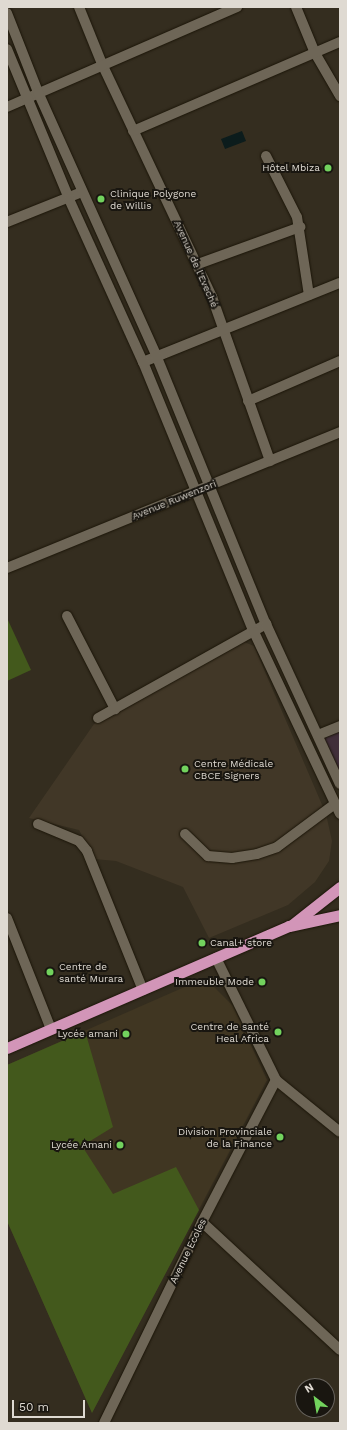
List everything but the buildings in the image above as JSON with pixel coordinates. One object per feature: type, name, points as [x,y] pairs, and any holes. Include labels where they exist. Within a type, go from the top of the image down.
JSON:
[{"type":"highway","points":[[289,926],[340,887]]},
{"type":"highway","points":[[7,1048],[289,926],[340,915]]},
{"type":"street","name":"Avenue de l'Eveché","points":[[79,7],[102,64],[133,131],[198,264],[270,461]]},
{"type":"street","points":[[7,107],[102,64],[237,7]]},
{"type":"street","points":[[296,7],[315,53],[340,96]]},
{"type":"street","points":[[7,12],[38,92],[156,355],[208,486],[266,624],[340,784]]},
{"type":"street","points":[[133,131],[340,42]]},
{"type":"street","points":[[7,49],[69,199],[143,362],[195,493],[254,632],[340,814]]},
{"type":"street","points":[[266,156],[300,227],[309,296]]},
{"type":"street","points":[[7,222],[69,199],[82,192]]},
{"type":"street","points":[[198,264],[300,227]]},
{"type":"street","points":[[143,362],[156,355],[340,283]]},
{"type":"street","points":[[248,401],[340,361]]},
{"type":"street","name":"Avenue Ruwenzori","points":[[7,568],[195,493],[208,486],[340,432]]},
{"type":"street","points":[[241,599],[253,593]]},
{"type":"street","points":[[67,616],[115,709]]},
{"type":"street","points":[[98,718],[266,624]]},
{"type":"street","points":[[318,736],[340,726]]},
{"type":"street","points":[[185,834],[208,856],[232,858],[257,854],[277,847],[335,804]]},
{"type":"street","points":[[38,824],[79,840],[87,850],[143,990]]},
{"type":"street","points":[[7,918],[51,1029]]},
{"type":"street","points":[[216,958],[276,1080],[340,1132]]},
{"type":"street","name":"Avenue Ecoles","points":[[104,1423],[202,1222],[276,1080]]},
{"type":"street","points":[[202,1222],[340,1350]]},
{"type":"shaded area","points":[[242,131],[246,141],[225,149],[221,139]]},
{"type":"shaded area","name":"Centre Médicale CBCE Signers","points":[[244,642],[254,646],[326,814],[332,841],[329,861],[315,882],[288,905],[209,938],[183,887],[116,861],[94,859],[79,830],[29,818],[94,724]]},
{"type":"shaded area","points":[[340,731],[340,772],[322,739]]},
{"type":"shaded area","name":"Lycée Amani","points":[[205,978],[233,1006],[267,1080],[92,1413],[7,1221],[7,1065]]},
{"type":"green space","points":[[7,618],[31,670],[7,681]]},
{"type":"green space","points":[[85,1031],[113,1127],[82,1146],[113,1194],[176,1167],[199,1210],[92,1413],[7,1221],[7,1065]]},
{"type":"place","name":"Hôtel Mbiza","points":[[328,168]]},
{"type":"place","name":"Clinique Polygone de Willis","points":[[101,199]]},
{"type":"place","name":"Centre Médicale CBCE Signers","points":[[185,769]]},
{"type":"place","name":"Canal+ store","points":[[202,943]]},
{"type":"place","name":"Centre de santé Murara","points":[[50,972]]},
{"type":"place","name":"Immeuble Mode","points":[[262,982]]},
{"type":"place","name":"Centre de santé Heal Africa","points":[[278,1032]]},
{"type":"place","name":"Lycée amani","points":[[126,1034]]},
{"type":"place","name":"Division Provinciale de la Finance","points":[[280,1137]]},
{"type":"place","name":"Lycée Amani","points":[[120,1145]]}]
